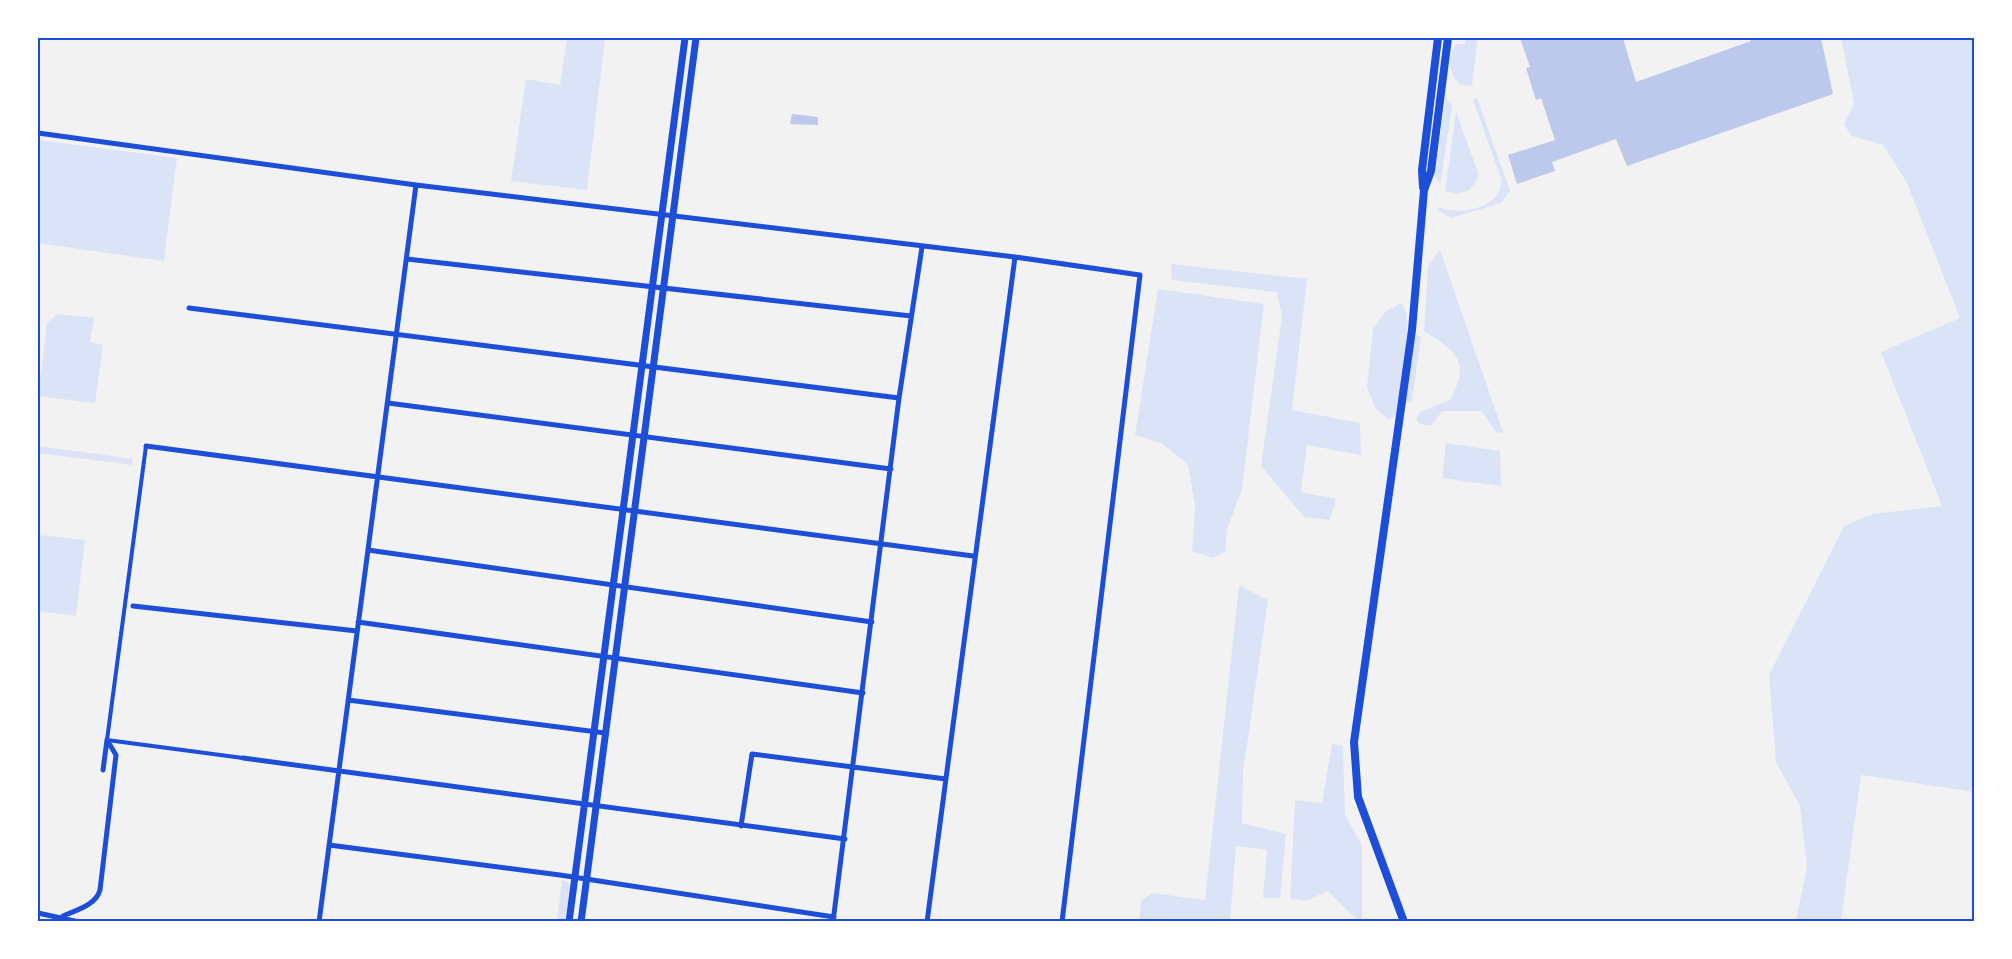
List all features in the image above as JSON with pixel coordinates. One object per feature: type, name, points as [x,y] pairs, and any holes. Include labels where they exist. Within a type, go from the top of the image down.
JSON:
[{"type":"main road","points":[[1404,921],[1358,797],[1354,742],[1410,341],[1424,190],[1422,170],[1438,38]]},
{"type":"main road","points":[[1424,190],[1431,171],[1448,38]]},
{"type":"street","points":[[569,921],[685,38]]},
{"type":"street","points":[[581,921],[696,38]]},
{"type":"street","points":[[38,132],[416,185],[1015,257],[1140,275],[1062,921]]},
{"type":"street","points":[[319,921],[416,185]]},
{"type":"street","points":[[329,845],[575,878],[833,919],[845,839],[899,398],[922,247]]},
{"type":"street","points":[[927,921],[973,556],[1015,257]]},
{"type":"street","points":[[407,260],[651,289],[911,316]]},
{"type":"street","points":[[189,308],[899,398]]},
{"type":"street","points":[[388,402],[891,469]]},
{"type":"street","points":[[103,770],[146,446],[633,513],[973,556]]},
{"type":"street","points":[[368,550],[872,622]]},
{"type":"street","points":[[133,606],[357,631]]},
{"type":"street","points":[[358,622],[863,693]]},
{"type":"street","points":[[348,700],[605,733]]},
{"type":"street","points":[[107,740],[845,839]]},
{"type":"street","points":[[63,916],[92,903],[100,890],[117,755],[107,740]]},
{"type":"street","points":[[741,826],[752,754],[946,779]]},
{"type":"street","points":[[38,913],[63,916],[79,921]]},
{"type":"shaded area","points":[[567,38],[605,38],[587,190],[511,181],[526,79],[560,85]]},
{"type":"shaded area","points":[[1466,38],[1478,38],[1472,86],[1460,85],[1450,65],[1453,49],[1456,44],[1465,44]]},
{"type":"shaded area","points":[[1841,38],[1974,38],[1974,792],[1861,775],[1841,921],[1796,921],[1807,867],[1800,806],[1776,762],[1769,675],[1844,526],[1872,514],[1942,506],[1881,352],[1960,318],[1907,183],[1883,145],[1852,136],[1844,125],[1854,103]]},
{"type":"shaded area","points":[[1446,97],[1452,106],[1440,185],[1435,176]]},
{"type":"shaded area","points":[[1477,98],[1510,191],[1501,203],[1451,218],[1438,210],[1440,207],[1462,211],[1486,204],[1497,195],[1502,181],[1473,100]]},
{"type":"shaded area","points":[[1456,112],[1478,172],[1478,178],[1470,190],[1458,194],[1445,191]]},
{"type":"shaded area","points":[[38,140],[177,158],[164,261],[38,243]]},
{"type":"shaded area","points":[[1440,250],[1503,432],[1497,433],[1481,411],[1442,411],[1431,426],[1420,424],[1416,420],[1420,412],[1450,400],[1460,375],[1460,366],[1452,351],[1424,331],[1428,266]]},
{"type":"shaded area","points":[[1171,264],[1307,279],[1292,410],[1360,423],[1361,455],[1307,445],[1301,492],[1336,499],[1330,520],[1304,517],[1261,466],[1282,316],[1277,292],[1172,280]]},
{"type":"shaded area","points":[[1158,289],[1264,304],[1242,489],[1227,529],[1225,552],[1212,558],[1192,551],[1195,506],[1188,464],[1161,443],[1135,435]]},
{"type":"shaded area","points":[[1401,303],[1407,322],[1406,355],[1397,414],[1389,420],[1376,409],[1367,387],[1373,329],[1385,312]]},
{"type":"shaded area","points":[[57,314],[94,318],[90,342],[103,345],[95,403],[38,396],[47,323]]},
{"type":"shaded area","points":[[1415,334],[1421,337],[1412,401],[1405,404]]},
{"type":"shaded area","points":[[1446,443],[1500,451],[1501,486],[1442,478]]},
{"type":"shaded area","points":[[38,446],[133,459],[132,465],[38,453]]},
{"type":"shaded area","points":[[38,535],[85,540],[76,616],[38,611]]},
{"type":"shaded area","points":[[1239,585],[1268,600],[1243,772],[1242,823],[1286,834],[1280,898],[1263,898],[1267,850],[1236,846],[1230,921],[1139,921],[1141,901],[1152,893],[1205,900]]},
{"type":"shaded area","points":[[1332,743],[1343,746],[1345,814],[1362,846],[1362,921],[1358,921],[1328,891],[1305,901],[1290,898],[1295,800],[1322,803]]},
{"type":"shaded area","points":[[562,880],[570,884],[565,921],[557,921]]},
{"type":"building","points":[[1520,38],[1623,38],[1636,82],[1751,41],[1750,38],[1821,38],[1833,94],[1627,166],[1616,139],[1552,162],[1555,171],[1517,184],[1508,155],[1555,140],[1541,98],[1536,100],[1526,68],[1530,67]]},
{"type":"building","points":[[792,114],[818,117],[818,125],[790,124]]}]
